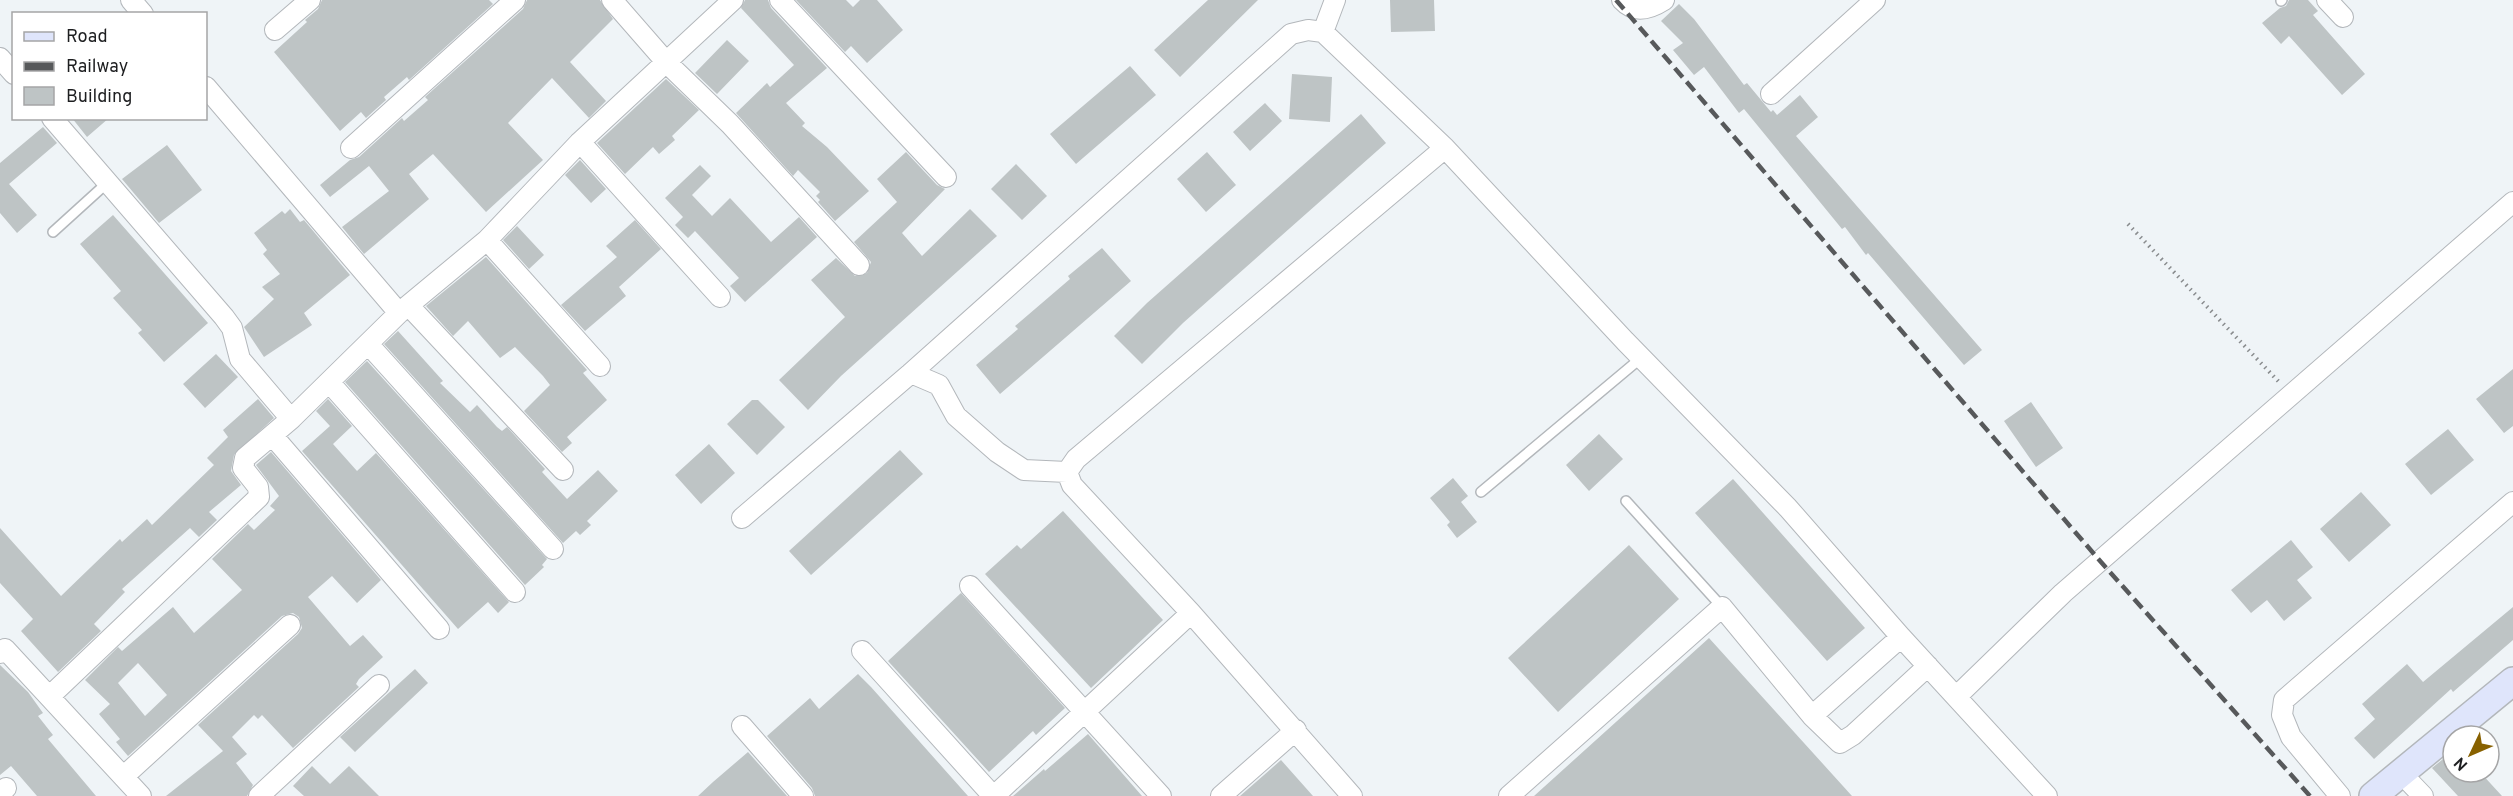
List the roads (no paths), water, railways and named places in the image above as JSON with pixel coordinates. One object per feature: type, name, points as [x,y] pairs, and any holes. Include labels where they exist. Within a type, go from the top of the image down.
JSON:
[{"type":"street","points":[[131,0],[141,12]]},
{"type":"street","points":[[276,30],[310,0]]},
{"type":"street","points":[[351,148],[515,0]]},
{"type":"street","points":[[612,0],[667,63],[730,124],[859,265]]},
{"type":"street","points":[[50,696],[259,497],[258,487],[242,464],[245,458],[291,419],[404,309],[487,240],[580,142],[733,0]]},
{"type":"street","points":[[780,0],[946,177]]},
{"type":"street","points":[[1323,32],[1335,0]]},
{"type":"street","points":[[1622,0],[1634,8],[1644,10],[1665,0]]},
{"type":"street","points":[[1771,94],[1875,0]]},
{"type":"street","points":[[2327,0],[2343,16]]},
{"type":"street","points":[[742,518],[911,373],[1292,34],[1308,30],[1323,32],[1445,148],[1641,358],[1788,508],[1901,637],[2047,796]]},
{"type":"street","points":[[0,58],[12,72]]},
{"type":"street","points":[[207,88],[404,309],[563,470]]},
{"type":"street","points":[[54,120],[224,317],[232,328],[240,359],[291,419]]},
{"type":"street","points":[[580,142],[720,297]]},
{"type":"street","points":[[1067,472],[1076,459],[1445,148]]},
{"type":"street","points":[[1957,696],[2063,593],[2513,202]]},
{"type":"street","points":[[487,240],[600,366]]},
{"type":"street","points":[[369,345],[553,549]]},
{"type":"street","points":[[938,349],[939,385],[956,417],[1024,470],[1067,472]]},
{"type":"street","points":[[911,373],[939,385]]},
{"type":"street","points":[[329,382],[515,592]]},
{"type":"street","points":[[272,435],[439,629]]},
{"type":"street","points":[[1067,472],[1072,485],[1191,613],[1352,796]]},
{"type":"street","points":[[2340,796],[2290,737],[2282,715],[2284,700],[2513,502]]},
{"type":"street","points":[[970,586],[1161,796]]},
{"type":"street","points":[[1509,796],[1722,607],[1812,716],[1840,743],[1846,741],[1928,666]]},
{"type":"street","points":[[862,651],[993,796],[1191,613]]},
{"type":"street","points":[[124,776],[290,625]]},
{"type":"street","points":[[1812,716],[1901,637]]},
{"type":"street","points":[[2,648],[50,696],[141,796]]},
{"type":"street","points":[[2373,796],[2513,681]]},
{"type":"street","points":[[259,796],[379,685]]},
{"type":"street","points":[[742,726],[803,796]]},
{"type":"street","points":[[1221,796],[1296,730]]},
{"type":"street","points":[[2400,773],[2422,796]]},
{"type":"lane","points":[[53,232],[107,183]]},
{"type":"lane","points":[[1482,492],[1641,358]]},
{"type":"lane","points":[[1626,501],[1722,607]]},
{"type":"railway","points":[[1616,0],[2101,562],[2310,796]]}]
